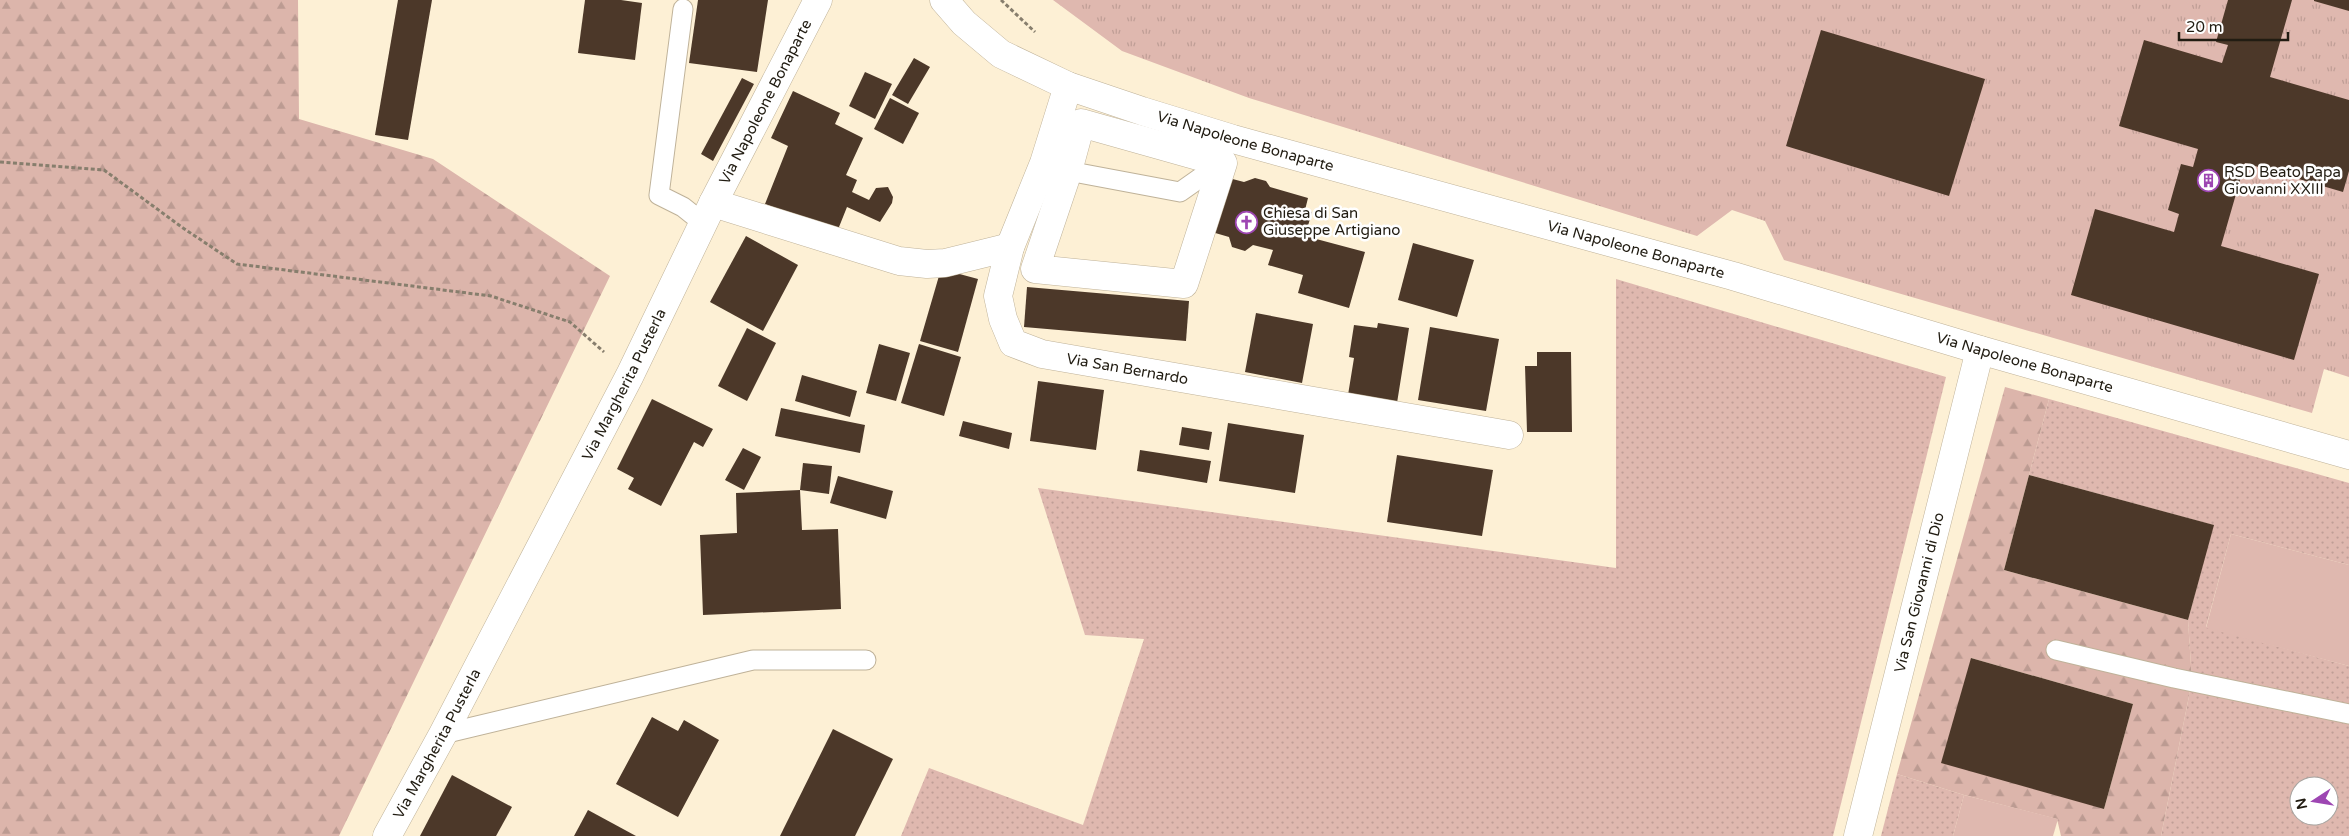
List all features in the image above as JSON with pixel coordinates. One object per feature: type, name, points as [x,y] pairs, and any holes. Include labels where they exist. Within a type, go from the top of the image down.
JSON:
[{"type":"street","name":"Via Napoleone Bonaparte","points":[[708,213],[818,0]]},
{"type":"street","name":"Via Napoleone Bonaparte","points":[[944,0],[964,23],[1001,54],[1068,86],[1228,151],[1733,276],[1980,350],[2349,455]]},
{"type":"street","name":"Via San Bernardo","points":[[1068,86],[1056,167],[1010,247],[998,296],[1003,319],[1013,343],[1042,354],[1509,435]]},
{"type":"street","points":[[1081,123],[1228,151],[1184,284],[1035,269],[1056,167],[1081,123]]},
{"type":"street","points":[[708,213],[899,261],[927,264],[944,263],[1010,247]]},
{"type":"street","name":"Via Margherita Pusterla","points":[[387,836],[443,734],[630,375],[708,213]]},
{"type":"street","name":"Via San Giovanni di Dio","points":[[1858,836],[1980,350]]},
{"type":"lane","points":[[683,9],[658,195],[683,207],[708,213]]},
{"type":"lane","points":[[1056,167],[1180,192],[1228,151]]},
{"type":"lane","points":[[2056,650],[2174,678],[2349,714]]},
{"type":"lane","points":[[443,734],[753,660],[866,660]]},
{"type":"path","points":[[0,162],[104,170],[236,264],[491,296],[570,322],[630,375]]},
{"type":"green space","points":[[0,0],[298,0],[299,119],[433,159],[610,276],[339,836],[0,836]]},
{"type":"green space","points":[[1053,0],[2349,0],[2349,377],[2324,369],[2312,413],[1784,260],[1765,221],[1732,210],[1697,236],[1249,98],[1122,51]]},
{"type":"green space","points":[[1616,279],[1946,377],[1833,836],[901,836],[929,768],[1083,825],[1144,639],[1085,635],[1038,488],[1616,568]]},
{"type":"green space","points":[[2005,387],[2049,399],[2004,570],[2188,620],[2192,681],[2161,836],[2061,836],[2057,819],[1964,795],[1897,774]],"holes":[[[1971,658],[2133,704],[2104,809]]]},
{"type":"green space","points":[[2049,399],[2349,483],[2349,565],[2231,534],[2206,627],[2349,666],[2349,836],[2161,836],[2192,681],[2188,620],[2213,525],[2029,475]]},
{"type":"green space","points":[[2231,534],[2349,565],[2349,666],[2206,628]]},
{"type":"green space","points":[[1897,774],[1964,795],[1953,836],[1881,836]]},
{"type":"green space","points":[[1964,795],[2058,819],[2053,836],[1953,836]]},
{"type":"building","points":[[398,0],[432,0],[408,140],[375,135]]},
{"type":"building","points":[[585,0],[621,0],[642,3],[635,60],[578,53]]},
{"type":"building","points":[[698,0],[768,0],[757,72],[689,63]]},
{"type":"building","name":"RSD Beato Papa Giovanni XXIII","points":[[2228,0],[2292,0],[2270,77],[2349,100],[2349,171],[2343,192],[2245,163],[2221,246],[2319,274],[2294,360],[2071,295],[2095,209],[2174,232],[2179,214],[2168,210],[2181,164],[2193,167],[2198,149],[2119,126],[2144,40],[2222,63],[2228,45],[2216,42]]},
{"type":"building","points":[[2349,0],[2349,11],[2314,1]]},
{"type":"building","points":[[1821,30],[1985,79],[1949,196],[1786,146]]},
{"type":"building","points":[[914,58],[930,67],[908,104],[892,95]]},
{"type":"building","points":[[865,72],[892,84],[875,119],[849,106]]},
{"type":"building","points":[[742,78],[754,84],[713,161],[701,154]]},
{"type":"building","points":[[793,91],[840,113],[835,124],[863,138],[846,175],[857,180],[852,192],[869,200],[876,188],[888,187],[893,197],[892,203],[880,222],[847,207],[837,232],[765,204],[788,146],[771,138]]},
{"type":"building","points":[[890,98],[919,113],[903,144],[874,129]]},
{"type":"building","points":[[1221,176],[1244,182],[1255,178],[1266,181],[1270,187],[1308,198],[1305,210],[1312,212],[1305,236],[1365,252],[1349,308],[1298,293],[1303,275],[1268,265],[1273,250],[1253,245],[1245,251],[1232,247],[1229,237],[1205,230]]},
{"type":"building","points":[[746,236],[798,265],[763,331],[710,302]]},
{"type":"building","points":[[1413,243],[1474,260],[1457,317],[1398,300]]},
{"type":"building","points":[[941,269],[978,279],[958,352],[920,341]]},
{"type":"building","points":[[1027,287],[1189,301],[1186,341],[1024,327]]},
{"type":"building","points":[[1256,313],[1313,324],[1302,383],[1245,372]]},
{"type":"building","points":[[1378,323],[1409,328],[1397,403],[1348,395],[1354,358],[1349,357],[1354,325],[1377,328]]},
{"type":"building","points":[[1430,327],[1499,339],[1486,411],[1418,400]]},
{"type":"building","points":[[747,328],[776,343],[747,401],[718,386]]},
{"type":"building","points":[[879,344],[910,353],[896,401],[866,393]]},
{"type":"building","points":[[919,344],[961,357],[944,416],[901,403]]},
{"type":"building","points":[[1537,352],[1571,352],[1572,432],[1527,432],[1525,366],[1537,366]]},
{"type":"building","points":[[802,375],[857,391],[850,417],[795,401]]},
{"type":"building","points":[[1038,381],[1104,390],[1096,450],[1030,441]]},
{"type":"building","points":[[652,399],[713,429],[703,447],[694,442],[661,506],[628,489],[634,478],[617,469]]},
{"type":"building","points":[[781,408],[865,425],[860,453],[775,436]]},
{"type":"building","points":[[963,421],[1012,433],[1009,449],[959,436]]},
{"type":"building","points":[[1228,423],[1304,435],[1295,493],[1219,481]]},
{"type":"building","points":[[1182,427],[1212,432],[1209,450],[1179,445]]},
{"type":"building","points":[[743,448],[761,457],[744,490],[725,480]]},
{"type":"building","points":[[1140,450],[1211,461],[1207,483],[1137,471]]},
{"type":"building","points":[[1397,455],[1493,470],[1482,536],[1387,522]]},
{"type":"building","points":[[803,463],[832,466],[829,494],[800,490]]},
{"type":"building","points":[[2029,475],[2214,525],[2188,620],[2004,570]]},
{"type":"building","points":[[838,476],[893,491],[886,519],[830,503]]},
{"type":"building","points":[[800,490],[802,530],[838,529],[841,609],[703,615],[700,535],[737,533],[736,493]]},
{"type":"building","points":[[1971,658],[2133,704],[2104,809],[1941,763]]},
{"type":"building","points":[[652,717],[678,731],[684,720],[719,740],[678,817],[616,784]]},
{"type":"building","points":[[833,729],[893,759],[855,836],[780,836]]},
{"type":"building","points":[[452,775],[512,807],[496,836],[420,836]]},
{"type":"building","points":[[588,810],[636,836],[574,836]]},
{"type":"place","name":"RSD Beato Papa Giovanni XXIII","points":[[2208,181]]},
{"type":"place","name":"Chiesa di San Giuseppe Artigiano","points":[[1247,222]]}]
